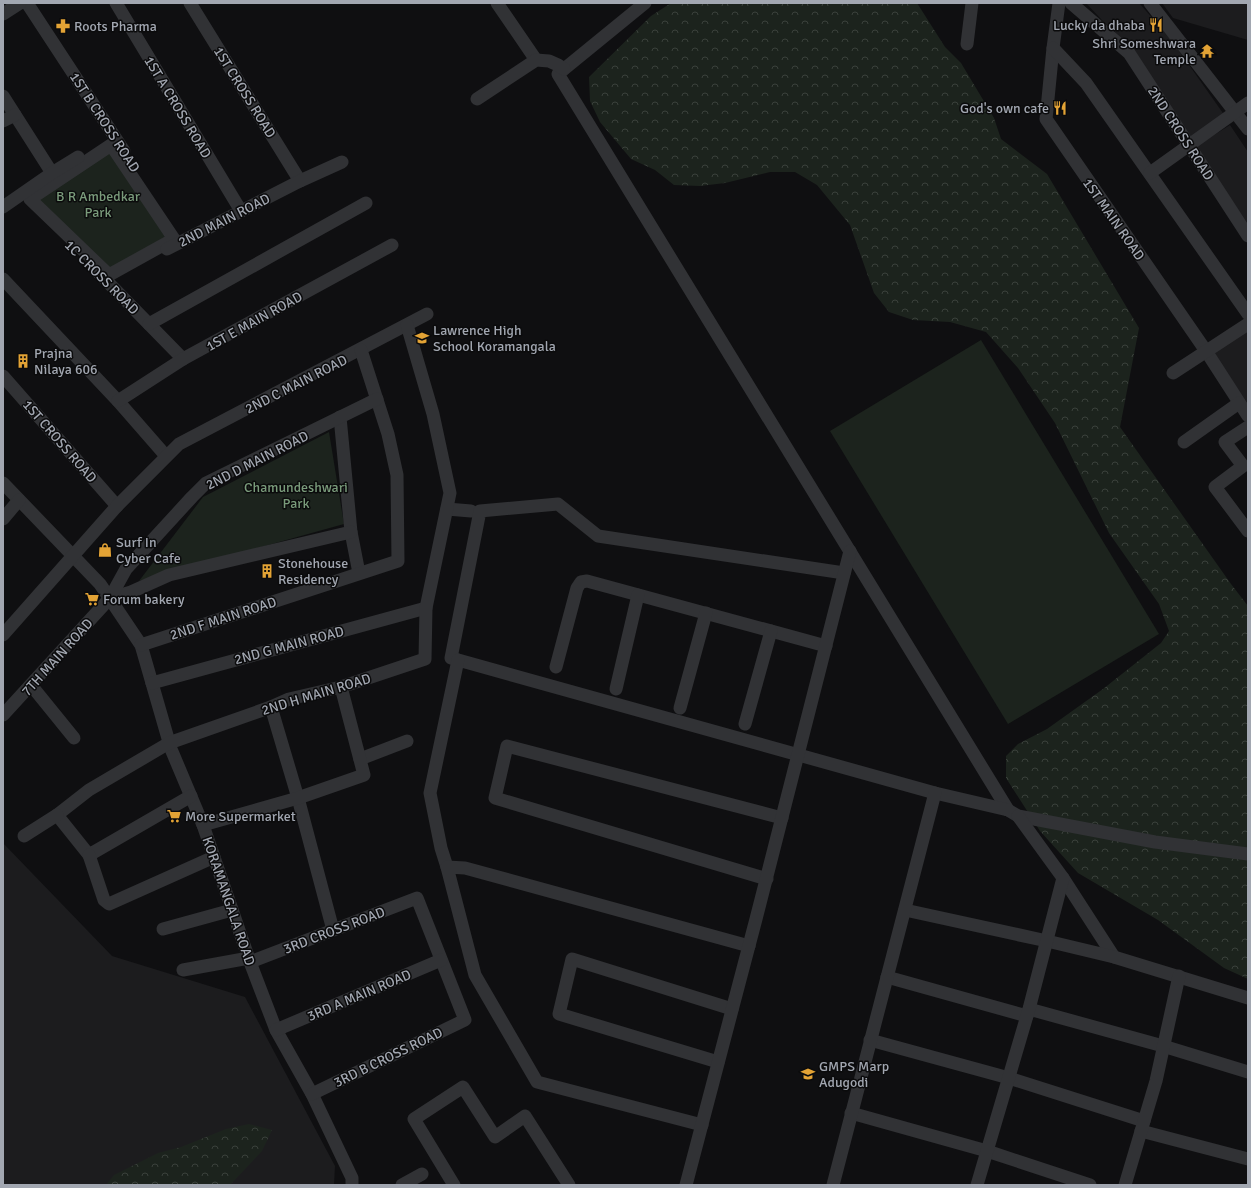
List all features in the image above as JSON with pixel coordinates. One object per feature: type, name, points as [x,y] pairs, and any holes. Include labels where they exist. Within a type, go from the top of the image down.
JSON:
[{"type":"street","name":"1ST A CROSS ROAD","points":[[116,3],[241,211]]},
{"type":"street","name":"1ST CROSS ROAD","points":[[190,3],[300,182]]},
{"type":"street","points":[[497,3],[536,60]]},
{"type":"street","points":[[645,3],[558,74],[850,551],[1013,813],[1063,878],[1114,957]]},
{"type":"street","points":[[967,44],[972,3]]},
{"type":"street","name":"1ST MAIN ROAD","points":[[1059,3],[1046,119],[1206,351],[1248,416]]},
{"type":"street","name":"2ND CROSS ROAD","points":[[1072,3],[1128,52],[1248,236]]},
{"type":"street","points":[[1150,3],[1248,129]]},
{"type":"street","points":[[3,14],[19,4]]},
{"type":"street","name":"1ST B CROSS ROAD","points":[[19,4],[113,135],[183,241]]},
{"type":"street","points":[[1053,48],[1086,83],[1248,314]]},
{"type":"street","points":[[477,99],[536,60],[549,61],[558,64],[564,69]]},
{"type":"street","points":[[3,96],[52,173]]},
{"type":"street","points":[[1150,173],[1248,103]]},
{"type":"street","points":[[3,121],[15,115]]},
{"type":"street","points":[[3,207],[52,173],[113,135]]},
{"type":"street","points":[[111,145],[174,239],[169,242],[109,275],[30,199],[111,145]]},
{"type":"street","name":"2ND MAIN ROAD","points":[[107,280],[241,211],[342,162]]},
{"type":"street","name":"1C CROSS ROAD","points":[[19,196],[107,280],[183,359]]},
{"type":"street","points":[[149,324],[366,203]]},
{"type":"street","name":"1ST E MAIN ROAD","points":[[118,401],[183,359],[392,246]]},
{"type":"street","points":[[4,283],[118,401],[166,456]]},
{"type":"street","name":"2ND C MAIN ROAD","points":[[3,635],[117,506],[179,444],[361,350],[427,314]]},
{"type":"street","points":[[1173,373],[1248,324]]},
{"type":"street","name":"2ND H MAIN ROAD","points":[[24,836],[57,815],[89,790],[169,743],[271,707],[289,699],[341,687],[425,659],[426,608],[450,493],[433,414],[407,325]]},
{"type":"street","points":[[361,350],[377,399]]},
{"type":"street","name":"1ST CROSS ROAD","points":[[3,376],[117,506]]},
{"type":"street","name":"2ND D MAIN ROAD","points":[[110,598],[126,569],[206,483],[377,399]]},
{"type":"street","name":"2ND F MAIN ROAD","points":[[141,645],[398,561],[397,475],[388,434],[377,399]]},
{"type":"street","points":[[1184,442],[1240,403]]},
{"type":"street","points":[[340,417],[351,532],[359,573]]},
{"type":"street","points":[[1248,427],[1225,442],[1243,466],[1215,487],[1248,531]]},
{"type":"street","name":"KORAMANGALA ROAD","points":[[3,483],[100,584],[141,645],[169,743],[203,825],[276,1030],[312,1094],[352,1178],[352,1185]]},
{"type":"street","points":[[3,519],[19,500]]},
{"type":"street","points":[[844,573],[598,536],[558,504],[480,511],[451,658],[935,793],[1013,813],[1155,842],[1248,854]]},
{"type":"street","points":[[447,509],[471,511]]},
{"type":"street","points":[[110,598],[131,592],[169,575],[351,532]]},
{"type":"street","points":[[686,1185],[767,879],[850,551]]},
{"type":"street","points":[[556,667],[577,588],[581,582],[587,581],[826,646]]},
{"type":"street","points":[[616,689],[638,595]]},
{"type":"street","name":"7TH MAIN ROAD","points":[[3,715],[110,598]]},
{"type":"street","name":"2ND G MAIN ROAD","points":[[152,683],[426,608]]},
{"type":"street","points":[[680,708],[706,613]]},
{"type":"street","points":[[745,724],[771,631]]},
{"type":"street","points":[[458,660],[430,793],[441,848],[475,975],[537,1082],[702,1125]]},
{"type":"street","points":[[31,685],[74,738]]},
{"type":"street","points":[[203,825],[298,798],[364,775],[341,687]]},
{"type":"street","points":[[271,707],[298,798],[333,930]]},
{"type":"street","points":[[360,759],[407,741]]},
{"type":"street","points":[[767,879],[495,798],[507,746],[782,818]]},
{"type":"street","points":[[835,1184],[851,1113],[935,793]]},
{"type":"street","points":[[89,855],[191,796]]},
{"type":"street","points":[[57,815],[89,855],[104,900],[109,904],[214,857]]},
{"type":"street","points":[[447,867],[472,870],[749,946]]},
{"type":"street","points":[[977,1185],[1028,1012],[1063,878]]},
{"type":"street","name":"3RD CROSS ROAD","points":[[184,970],[250,960],[417,898],[441,960]]},
{"type":"street","points":[[163,929],[232,910]]},
{"type":"street","points":[[905,910],[1114,957],[1248,998]]},
{"type":"street","points":[[718,1062],[559,1014],[572,959],[732,1009]]},
{"type":"street","name":"3RD B CROSS ROAD","points":[[312,1094],[464,1020],[441,960]]},
{"type":"street","name":"3RD A MAIN ROAD","points":[[276,1030],[441,960]]},
{"type":"street","points":[[1125,1185],[1156,1082],[1178,976]]},
{"type":"street","points":[[887,977],[1163,1046],[1248,1072]]},
{"type":"street","points":[[870,1040],[1009,1078],[1143,1126],[1248,1159]]},
{"type":"street","points":[[454,1185],[414,1119],[463,1087],[495,1137],[525,1116],[569,1185]]},
{"type":"street","points":[[851,1113],[987,1151],[1090,1185]]},
{"type":"street","points":[[402,1185],[422,1174]]},
{"type":"shaded area","points":[[1086,3],[1139,3],[1170,38],[1225,116],[1192,139],[1130,50]]},
{"type":"shaded area","points":[[1162,3],[1248,3],[1248,40],[1173,18]]},
{"type":"shaded area","points":[[1230,125],[1248,152],[1248,224],[1195,147]]},
{"type":"shaded area","points":[[1248,329],[1248,404],[1213,352]]},
{"type":"shaded area","points":[[3,843],[112,956],[245,997],[335,1166],[334,1185],[3,1185]]},
{"type":"green space","points":[[671,3],[917,3],[945,47],[961,63],[994,118],[1001,139],[1047,174],[1139,328],[1120,427],[1248,606],[1248,979],[1224,968],[1158,920],[1078,873],[1040,831],[1006,778],[1006,756],[1018,744],[1047,729],[1103,689],[1161,643],[1169,631],[1159,604],[1109,533],[1055,423],[1018,368],[986,332],[950,322],[913,320],[889,312],[874,293],[850,225],[817,185],[795,172],[770,172],[725,183],[700,186],[674,185],[655,170],[631,159],[600,122],[590,101],[589,77],[651,16]]},
{"type":"green space","name":"B R Ambedkar Park","points":[[112,138],[179,240],[108,278],[24,196]]},
{"type":"green space","points":[[981,340],[1159,634],[1008,724],[830,431]]},
{"type":"green space","name":"Chamundeshwari Park","points":[[329,432],[344,524],[139,581],[203,497]]},
{"type":"green space","points":[[249,1124],[272,1130],[262,1151],[230,1185],[106,1185],[114,1175],[158,1153],[181,1147],[226,1129]]},
{"type":"place","name":"Lucky da dhaba","points":[[1156,25]]},
{"type":"place","name":"Roots Pharma","points":[[63,26]]},
{"type":"place","name":"Shri Someshwara Temple","points":[[1207,51]]},
{"type":"place","name":"God's own cafe","points":[[1060,108]]},
{"type":"place","name":"Lawrence High School Koramangala","points":[[422,338]]},
{"type":"place","name":"Prajna Nilaya 606","points":[[23,361]]},
{"type":"place","name":"Surf In Cyber Cafe","points":[[105,550]]},
{"type":"place","name":"Stonehouse Residency","points":[[267,571]]},
{"type":"place","name":"Forum bakery","points":[[92,599]]},
{"type":"place","name":"More Supermarket","points":[[174,816]]},
{"type":"place","name":"GMPS Marp Adugodi","points":[[808,1074]]}]
